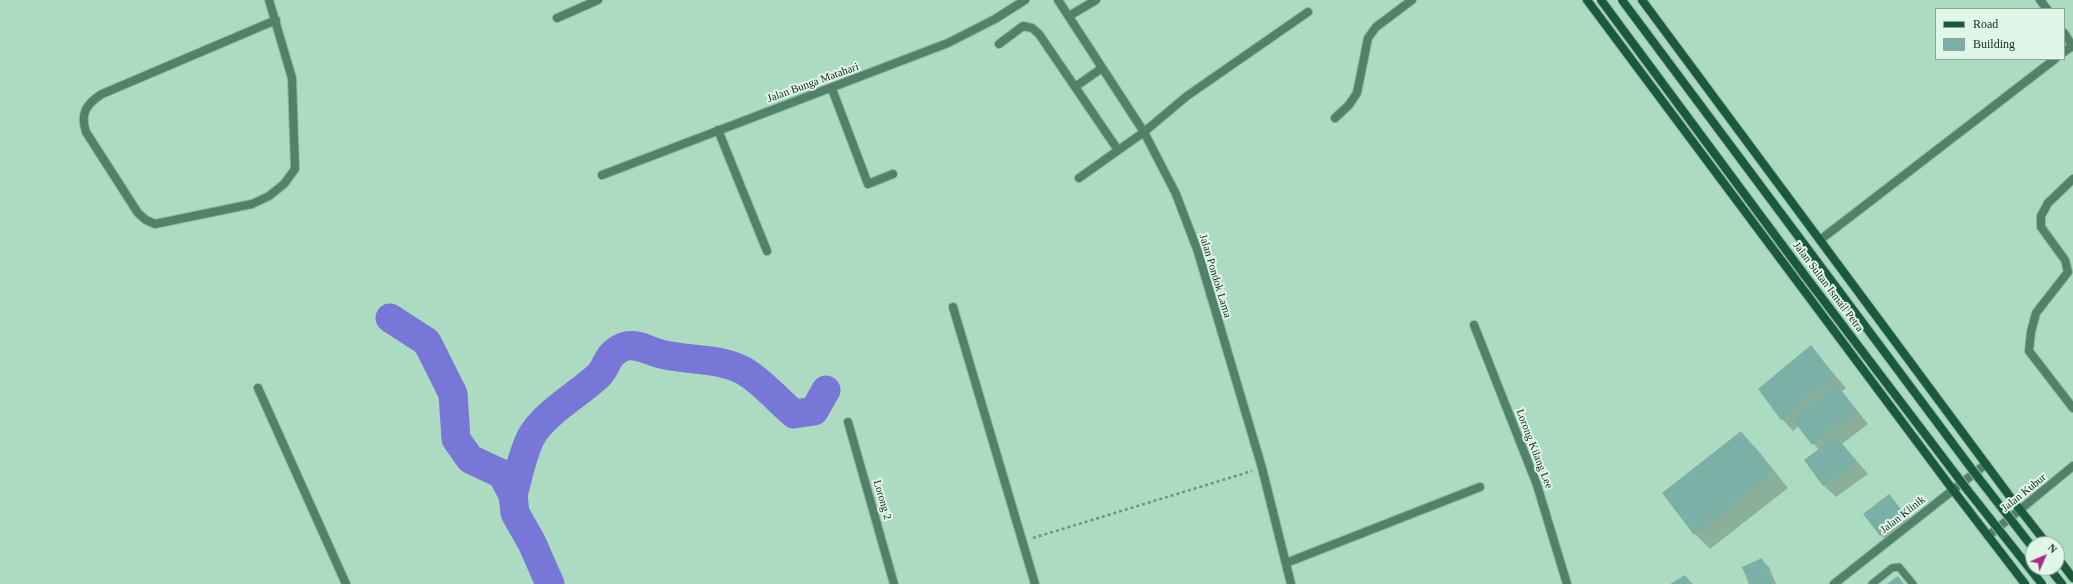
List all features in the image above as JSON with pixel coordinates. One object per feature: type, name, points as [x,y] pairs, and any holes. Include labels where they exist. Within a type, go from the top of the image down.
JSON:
[{"type":"street","points":[[269,0],[276,20],[292,78],[295,169],[284,184],[269,196],[252,204],[156,224],[146,220],[138,213],[86,132],[83,121],[84,111],[91,100],[276,20]]},
{"type":"street","points":[[557,18],[598,0]]},
{"type":"street","name":"Jalan Bunga Matahari","points":[[602,175],[718,130],[832,89],[948,43],[995,19],[1025,0]]},
{"type":"street","name":"Jalan Pondok Lama","points":[[1058,0],[1144,132],[1176,194],[1198,252],[1262,468],[1291,584]]},
{"type":"street","points":[[1069,16],[1096,0]]},
{"type":"street","points":[[1335,118],[1349,105],[1357,93],[1368,38],[1376,27],[1412,0]]},
{"type":"street","points":[[1587,0],[1952,490],[2025,584]]},
{"type":"street","name":"Jalan Sultan Ismail Petra","points":[[1601,0],[1803,273],[1969,492],[2042,584]]},
{"type":"street","name":"Jalan Sultan Ismail Petra","points":[[1622,0],[1977,476],[2025,538]]},
{"type":"street","points":[[1642,0],[2041,536]]},
{"type":"street","points":[[2040,0],[2046,8]]},
{"type":"street","points":[[1079,178],[1144,132],[1187,96],[1308,12]]},
{"type":"street","points":[[999,44],[1023,26],[1032,28],[1039,34],[1118,150]]},
{"type":"street","points":[[2065,35],[2072,46]]},
{"type":"street","points":[[1820,240],[2054,60]]},
{"type":"street","points":[[1076,87],[1102,68]]},
{"type":"street","points":[[832,89],[868,184],[893,174]]},
{"type":"street","points":[[718,130],[767,251]]},
{"type":"street","points":[[2073,179],[2048,203],[2042,216],[2041,227],[2065,260],[2068,272],[2036,313],[2031,332],[2029,351],[2073,408]]},
{"type":"street","points":[[953,307],[1035,584]]},
{"type":"street","name":"Lorong Kilang Lee","points":[[1474,324],[1537,485],[1567,584]]},
{"type":"street","points":[[258,388],[346,584]]},
{"type":"street","name":"Lorong 2","points":[[848,422],[894,584]]},
{"type":"street","name":"Jalan Klinik","points":[[1834,584],[1986,464]]},
{"type":"street","name":"Jalan Kubur","points":[[1988,536],[2073,466]]},
{"type":"street","points":[[1286,563],[1480,488]]},
{"type":"street","points":[[2065,568],[2073,578]]},
{"type":"street","points":[[2056,576],[2062,584]]},
{"type":"lane","points":[[1872,584],[1892,568],[1899,568],[1913,584]]},
{"type":"path","points":[[1023,542],[1262,468]]},
{"type":"building","points":[[1811,345],[1835,376],[1781,420],[1758,389]]},
{"type":"building","points":[[1836,384],[1857,412],[1812,445],[1792,419]]},
{"type":"building","points":[[1741,431],[1773,472],[1694,535],[1662,493]]},
{"type":"building","points":[[1836,436],[1857,462],[1823,486],[1804,460]]},
{"type":"building","points":[[1889,494],[1907,517],[1880,536],[1863,514]]},
{"type":"building","points":[[1762,558],[1773,584],[1749,584],[1742,567]]},
{"type":"building","points":[[1685,575],[1690,584],[1670,584]]},
{"type":"building","points":[[1898,576],[1904,584],[1887,584]]},
{"type":"waterway","points":[[390,318],[427,342],[453,394],[456,439],[470,459],[502,474],[513,495],[515,513],[532,543],[550,584]]},
{"type":"waterway","points":[[513,495],[520,466],[531,437],[552,412],[598,376],[610,357],[617,350],[623,347],[638,346],[671,356],[724,363],[751,375],[794,414],[814,411],[826,390]]}]
